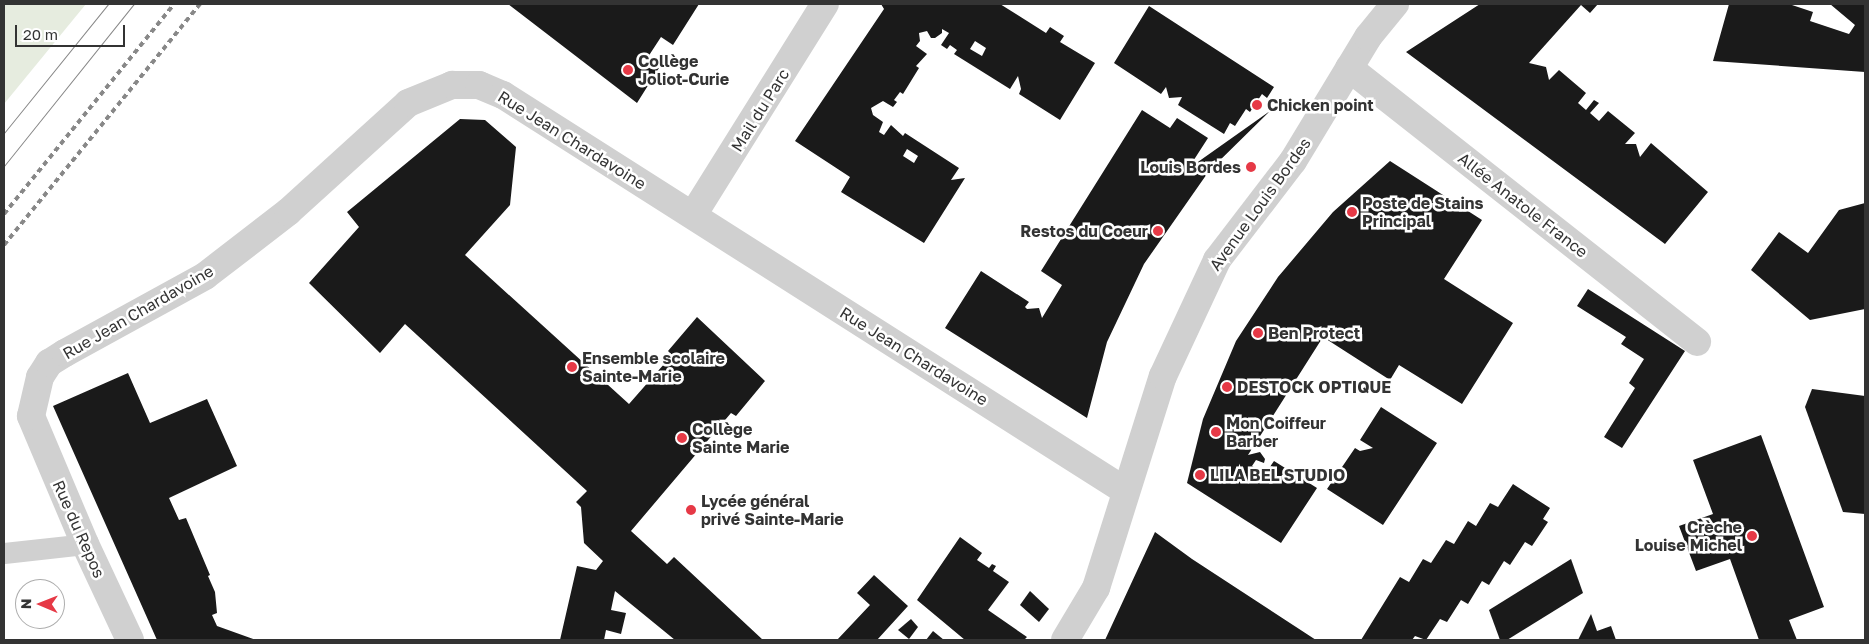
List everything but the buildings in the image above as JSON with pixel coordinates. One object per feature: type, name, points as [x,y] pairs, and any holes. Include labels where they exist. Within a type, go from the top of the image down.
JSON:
[{"type":"street","name":"Mail du Parc","points":[[693,215],[825,4]]},
{"type":"street","name":"Avenue Louis Bordes","points":[[1065,640],[1096,588],[1124,490],[1163,376],[1217,260],[1293,161],[1349,68],[1394,4]]},
{"type":"street","name":"Allée Anatole France","points":[[1349,68],[1697,342]]},
{"type":"street","name":"Rue Jean Chardavoine","points":[[31,416],[40,377],[49,363],[205,276],[288,212],[408,103],[452,85],[479,85],[503,95],[1124,490]]},
{"type":"street","name":"Rue du Repos","points":[[31,416],[85,544],[130,640]]},
{"type":"lane","points":[[4,553],[85,544]]},
{"type":"shaded area","points":[[4,4],[86,4],[4,104]]},
{"type":"tram line","points":[[4,133],[108,4]]},
{"type":"tram line","points":[[4,166],[134,4]]},
{"type":"railway","points":[[4,214],[174,4]]},
{"type":"railway","points":[[4,245],[200,4]]},
{"type":"place","name":"Collège Joliot-Curie","points":[[628,70]]},
{"type":"place","name":"Chicken point","points":[[1257,105]]},
{"type":"place","name":"Louis Bordes","points":[[1251,167]]},
{"type":"place","name":"Poste de Stains Principal","points":[[1352,212]]},
{"type":"place","name":"Restos du Coeur","points":[[1158,231]]},
{"type":"place","name":"Ben Protect","points":[[1258,333]]},
{"type":"place","name":"Ensemble scolaire Sainte-Marie","points":[[572,367]]},
{"type":"place","name":"DESTOCK OPTIQUE","points":[[1227,387]]},
{"type":"place","name":"Mon Coiffeur Barber","points":[[1216,432]]},
{"type":"place","name":"Collège Sainte Marie","points":[[682,438]]},
{"type":"place","name":"LILA BEL STUDIO","points":[[1200,475]]},
{"type":"place","name":"Lycée général privé Sainte-Marie","points":[[691,510]]},
{"type":"place","name":"Crèche Louise Michel","points":[[1752,536]]}]
